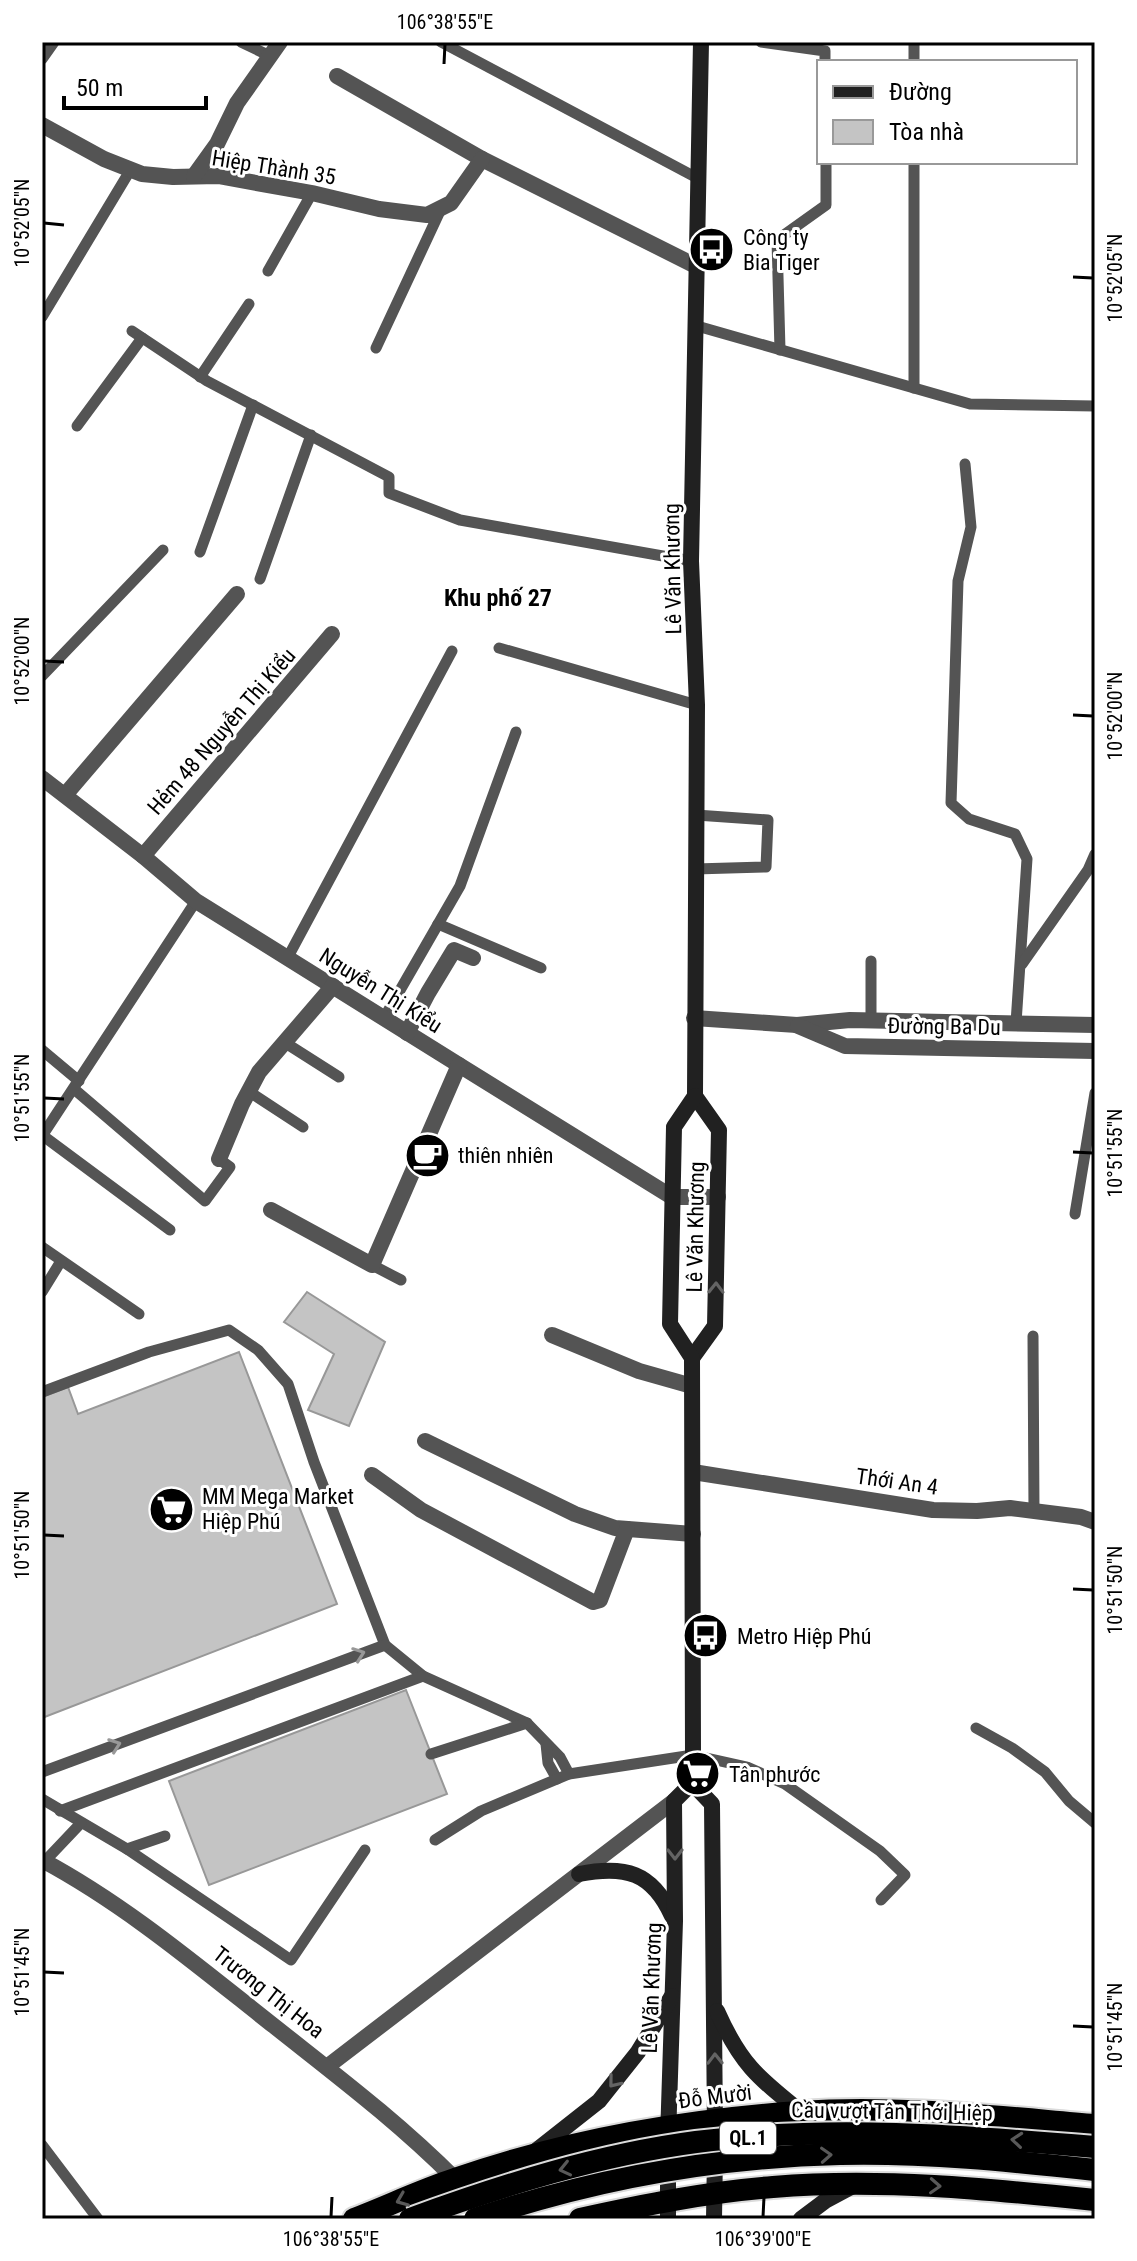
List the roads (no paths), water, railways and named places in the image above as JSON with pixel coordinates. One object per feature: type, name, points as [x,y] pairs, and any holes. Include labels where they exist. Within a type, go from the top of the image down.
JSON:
[{"type":"highway","name":"Đỗ Mười","points":[[354,2219],[455,2179],[529,2156],[606,2139],[715,2122],[801,2112],[904,2112],[1095,2125]]},
{"type":"highway","points":[[777,2115],[780,2186]]},
{"type":"highway","name":"Cầu vượt Tân Thới Hiệp","points":[[410,2219],[544,2174],[697,2142],[857,2132],[966,2136],[1095,2147]]},
{"type":"highway","points":[[606,2139],[618,2211]]},
{"type":"highway","name":"Cầu vượt Tân Thới Hiệp","points":[[475,2219],[561,2192],[628,2177],[694,2165],[767,2159],[839,2154],[898,2155],[1095,2170]]},
{"type":"highway","name":"QL.1","points":[[580,2219],[618,2211],[668,2210],[715,2193],[780,2186],[932,2186],[1095,2200]]},
{"type":"main road","name":"Lê Văn Khương","points":[[695,1096],[674,1127],[670,1324],[692,1358],[715,1326],[719,1130],[695,1096],[697,705],[691,561],[701,42]]},
{"type":"main road","points":[[674,1801],[692,1783],[692,1358]]},
{"type":"main road","points":[[692,1783],[712,1804],[714,2219]]},
{"type":"main road","name":"Lê Văn Khương","points":[[668,2210],[675,1921],[674,1801]]},
{"type":"main road","points":[[579,1874],[608,1868],[642,1878],[662,1894],[675,1921]]},
{"type":"main road","points":[[529,2156],[599,2101],[638,2052],[673,1994]]},
{"type":"main road","points":[[714,2003],[731,2044],[755,2075],[801,2112]]},
{"type":"main road","points":[[801,2219],[825,2201],[857,2184]]},
{"type":"street","points":[[194,176],[217,144],[237,103],[280,42]]},
{"type":"street","points":[[337,76],[482,159],[698,267]]},
{"type":"street","name":"Hiệp Thành 35","points":[[42,126],[104,159],[142,174],[218,176],[379,209],[427,215],[441,208]]},
{"type":"street","points":[[441,208],[451,203],[482,159]]},
{"type":"street","points":[[65,795],[237,594]]},
{"type":"street","name":"Hẻm 48 Nguyễn Thị Kiểu","points":[[143,856],[332,634]]},
{"type":"street","name":"Nguyễn Thị Kiểu","points":[[42,778],[196,901],[672,1197]]},
{"type":"street","points":[[407,1033],[454,950],[473,958]]},
{"type":"street","points":[[219,1159],[248,1091],[284,1042],[333,986]]},
{"type":"street","name":"Đường Ba Du","points":[[694,1018],[797,1025],[871,1021],[1095,1025]]},
{"type":"street","name":"Đường Ba Du","points":[[797,1025],[845,1046],[1095,1051]]},
{"type":"street","points":[[271,1210],[372,1265],[459,1065]]},
{"type":"street","points":[[672,1197],[718,1197]]},
{"type":"street","points":[[552,1335],[639,1371],[692,1386]]},
{"type":"street","points":[[425,1441],[575,1514],[615,1528],[693,1534]]},
{"type":"street","name":"Thới An 4","points":[[693,1472],[933,1510],[1010,1508],[1081,1517],[1095,1522]]},
{"type":"street","points":[[372,1475],[421,1510],[593,1602],[600,1600],[627,1529]]},
{"type":"street","points":[[328,2066],[674,1801]]},
{"type":"street","name":"Trương Thị Hoa","points":[[44,1860],[90,1887],[172,1945],[328,2066],[414,2138],[455,2179]]},
{"type":"lane","points":[[42,59],[54,42]]},
{"type":"lane","points":[[241,42],[270,56]]},
{"type":"lane","points":[[441,42],[699,179]]},
{"type":"lane","points":[[761,42],[825,51],[825,60]]},
{"type":"lane","points":[[780,350],[777,240],[826,205],[826,164]]},
{"type":"lane","points":[[914,164],[914,388]]},
{"type":"lane","points":[[42,317],[131,169]]},
{"type":"lane","points":[[268,271],[312,193]]},
{"type":"lane","points":[[376,348],[441,208]]},
{"type":"lane","points":[[200,377],[249,304]]},
{"type":"lane","points":[[697,326],[970,404],[1095,406]]},
{"type":"lane","points":[[77,426],[137,334],[200,377],[389,477],[389,493],[460,520],[691,561]]},
{"type":"lane","points":[[200,552],[253,405]]},
{"type":"lane","points":[[260,579],[311,435]]},
{"type":"lane","points":[[965,464],[971,527],[958,581],[951,803],[969,819],[1015,834],[1027,859],[1016,1023]]},
{"type":"lane","points":[[42,676],[163,550]]},
{"type":"lane","points":[[499,648],[697,705]]},
{"type":"lane","points":[[288,957],[452,651]]},
{"type":"lane","points":[[384,1018],[460,886],[516,732]]},
{"type":"lane","points":[[695,869],[766,867],[768,820],[696,815]]},
{"type":"lane","points":[[1022,965],[1088,870],[1095,854]]},
{"type":"lane","points":[[170,1230],[42,1135],[196,901]]},
{"type":"lane","points":[[438,924],[541,968]]},
{"type":"lane","points":[[871,961],[871,1021]]},
{"type":"lane","points":[[284,1042],[339,1077]]},
{"type":"lane","points":[[42,1050],[76,1085],[205,1201],[230,1167],[219,1159]]},
{"type":"lane","points":[[248,1091],[303,1127]]},
{"type":"lane","points":[[1075,1214],[1095,1093]]},
{"type":"lane","points":[[42,1247],[139,1314]]},
{"type":"lane","points":[[42,1292],[61,1261]]},
{"type":"lane","points":[[372,1265],[401,1280]]},
{"type":"lane","points":[[42,1392],[149,1352],[229,1330],[258,1350],[288,1384],[385,1645],[423,1676],[527,1723],[560,1757],[569,1774]]},
{"type":"lane","points":[[1033,1336],[1034,1512]]},
{"type":"lane","points":[[42,1772],[385,1645]]},
{"type":"lane","points":[[60,1811],[423,1676]]},
{"type":"lane","points":[[431,1754],[527,1723]]},
{"type":"lane","points":[[976,1728],[1012,1748],[1045,1772],[1069,1801],[1095,1823]]},
{"type":"lane","points":[[546,1744],[548,1763],[557,1779]]},
{"type":"lane","points":[[435,1840],[481,1811],[569,1774],[693,1755],[747,1767],[785,1784],[880,1851],[905,1875],[881,1900]]},
{"type":"lane","points":[[42,1799],[127,1849],[291,1960],[365,1850]]},
{"type":"lane","points":[[44,1860],[81,1823]]},
{"type":"lane","points":[[127,1849],[165,1836]]},
{"type":"lane","points":[[42,2145],[98,2219]]},
{"type":"place","name":"Công ty Bia Tiger","points":[[712,250]]},
{"type":"place","name":"thiên nhiên","points":[[427,1155]]},
{"type":"place","name":"MM Mega Market Hiệp Phú","points":[[171,1509]]},
{"type":"place","name":"Metro Hiệp Phú","points":[[706,1636]]},
{"type":"place","name":"Tân phước","points":[[698,1774]]},
{"type":"district","name":"Khu phố 27","points":[[498,598]]}]
